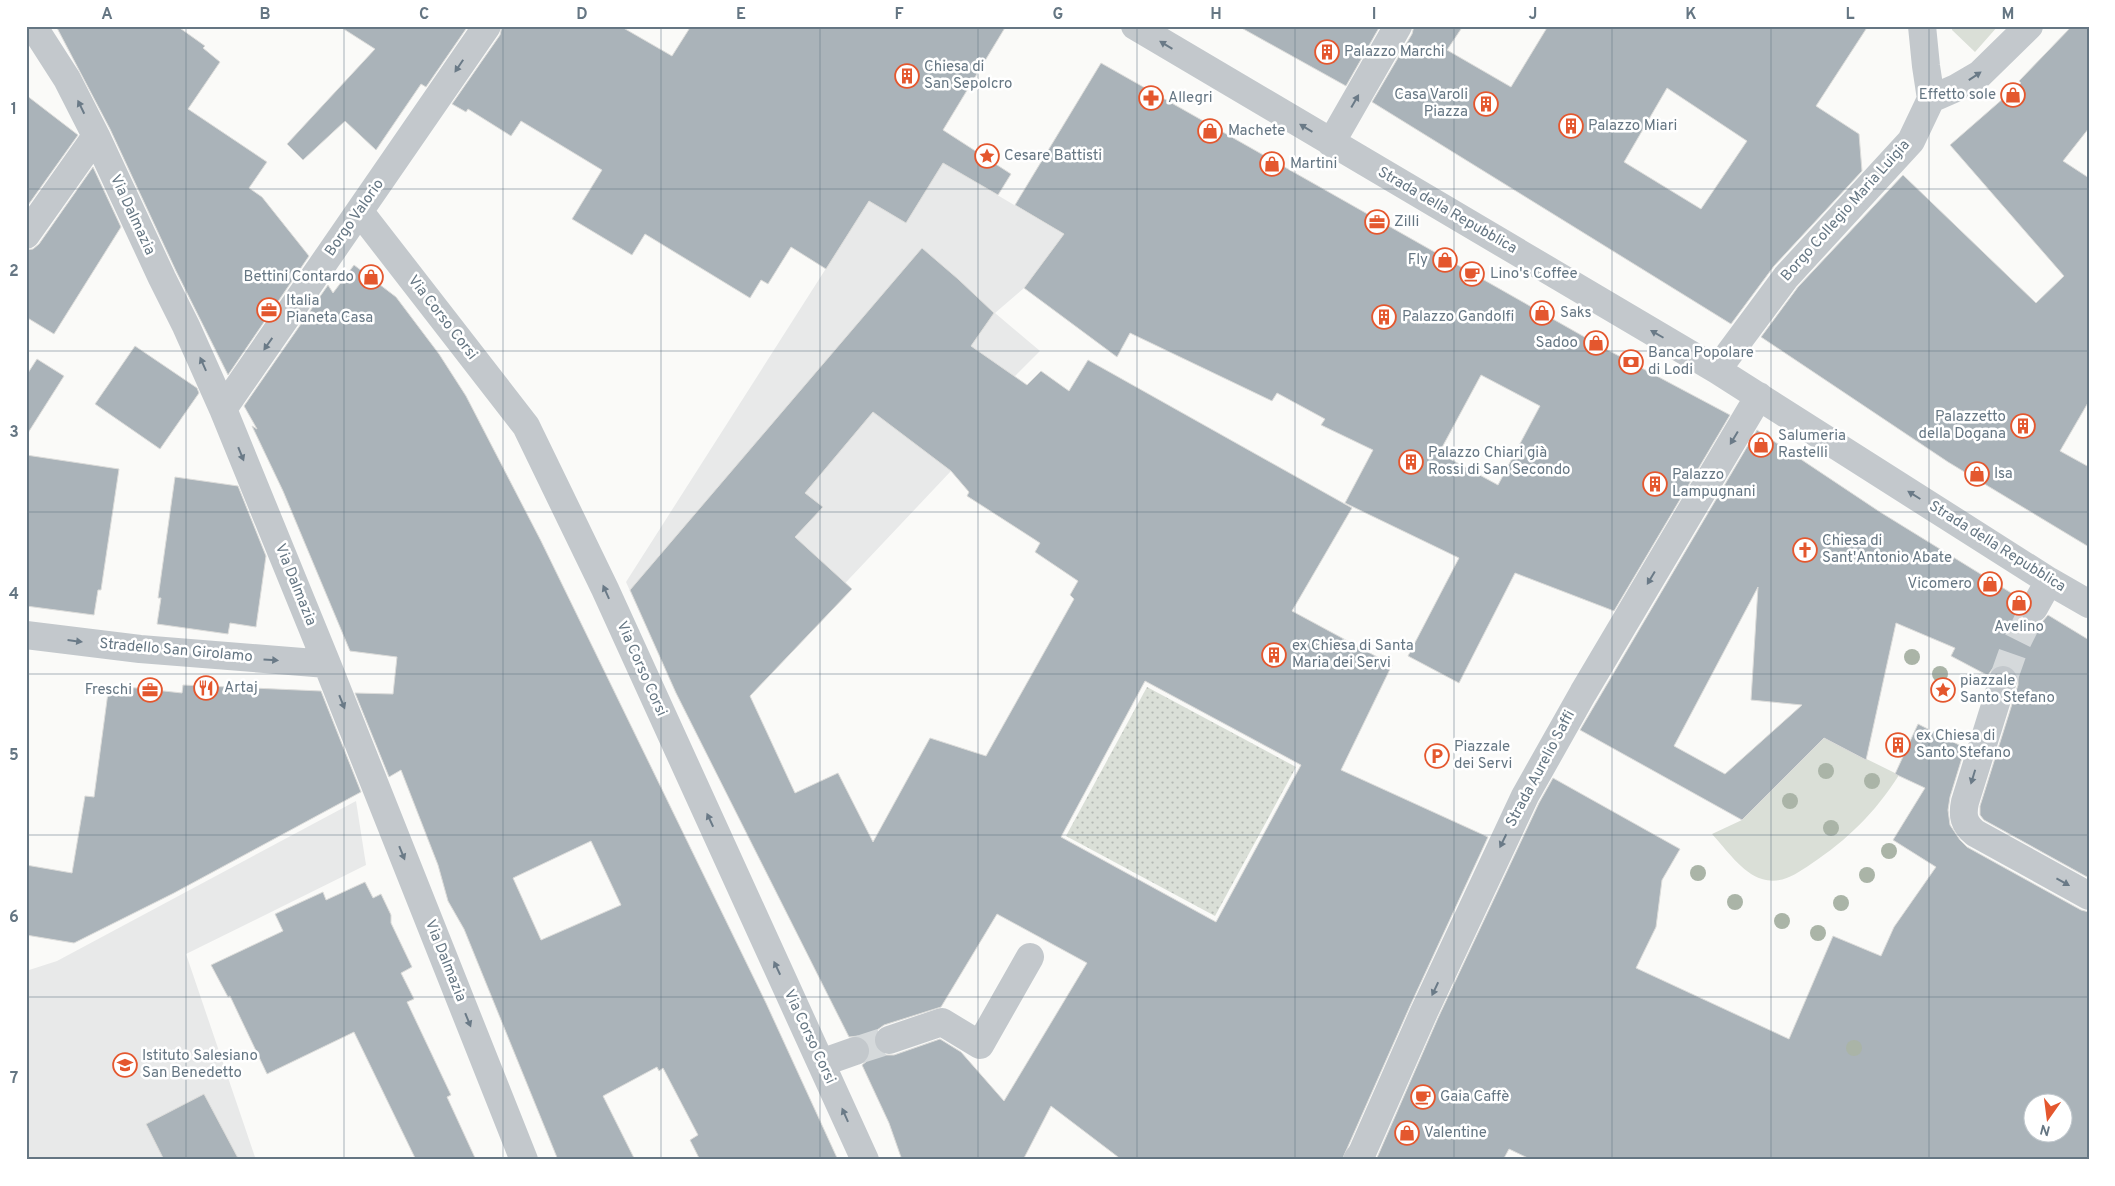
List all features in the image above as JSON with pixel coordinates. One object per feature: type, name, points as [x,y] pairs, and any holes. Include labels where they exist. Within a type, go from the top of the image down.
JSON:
[{"type":"street","name":"Via Dalmazia","points":[[33,26],[67,79],[96,136],[223,409],[327,664],[524,1160]]},
{"type":"street","name":"Borgo Valorio","points":[[223,409],[487,26]]},
{"type":"street","name":"Strada della Repubblica","points":[[1135,26],[1718,370],[2049,581],[2089,604]]},
{"type":"street","points":[[1331,143],[1398,26]]},
{"type":"street","points":[[1922,26],[1926,66],[1932,98],[1956,88],[1980,74],[2029,26]]},
{"type":"street","name":"Borgo Collegio Maria Luigia","points":[[1718,370],[1786,277],[1911,141],[1932,98]]},
{"type":"street","points":[[26,235],[96,136]]},
{"type":"street","name":"Via Corso Corsi","points":[[360,212],[526,426],[605,589],[865,1160]]},
{"type":"street","name":"Strada Aurelio Saffi","points":[[1357,1160],[1362,1153],[1424,1012],[1525,796],[1583,693],[1759,396]]},
{"type":"street","points":[[2034,608],[2049,581]]},
{"type":"street","name":"Stradello San Girolamo","points":[[26,635],[158,651],[327,664]]},
{"type":"street","points":[[2002,680],[1965,802],[1963,816],[1965,823],[1975,833],[2089,896]]},
{"type":"street","points":[[889,1040],[942,1022],[980,1045],[1030,957]]},
{"type":"street","points":[[821,1063],[856,1051]]},
{"type":"shaded area","points":[[1952,26],[1998,26],[1975,52],[1952,30]]},
{"type":"shaded area","points":[[943,163],[1065,235],[1024,288],[995,313],[1040,351],[1015,376],[1011,403],[951,471],[833,596],[672,683],[626,582],[869,201],[906,223]]},
{"type":"shaded area","points":[[1147,687],[1296,767],[1215,916],[1066,836]]},
{"type":"shaded area","points":[[1824,738],[1899,775],[1880,802],[1860,825],[1824,855],[1782,880],[1762,879],[1755,876],[1741,866],[1712,834],[1742,820]]},
{"type":"shaded area","name":"Istituto Salesiano San Benedetto","points":[[356,801],[366,865],[186,954],[256,1160],[26,1160],[26,971],[57,961]]},
{"type":"building","points":[[56,26],[177,26],[205,46],[203,48],[220,62],[188,109],[267,162],[249,188],[262,197],[309,256],[228,375],[176,271],[110,129]]},
{"type":"building","points":[[339,26],[468,26],[426,87],[421,84],[376,150],[345,121],[303,160],[287,144],[375,49]]},
{"type":"building","points":[[502,26],[620,26],[672,56],[691,26],[1006,26],[943,130],[1011,174],[998,195],[943,163],[906,223],[869,201],[826,269],[791,247],[768,284],[761,280],[750,298],[645,234],[632,255],[572,219],[602,170],[521,121],[511,136],[468,109],[466,112],[452,104],[500,35]]},
{"type":"building","name":"Palazzo Marchi","points":[[1238,26],[1380,26],[1346,86]]},
{"type":"building","points":[[1414,26],[1463,26],[1447,50],[1511,87],[1548,26],[1868,26],[1816,106],[1859,134],[1862,171],[1774,266],[1731,324],[1372,102],[1412,34]],"holes":[[[1667,88],[1747,141],[1701,209],[1624,162]]]},
{"type":"building","points":[[2072,26],[2089,26],[2089,128],[2063,161],[2089,178],[2089,401],[2060,451],[2089,467],[2089,547],[1948,462],[1761,337],[1798,287],[1903,175],[2036,303],[2064,276],[1950,145],[2021,83],[2019,81]]},
{"type":"building","points":[[1101,63],[1604,348],[1730,415],[1614,611],[1515,573],[1459,683],[1408,656],[1459,558],[1345,503],[1373,450],[1321,425],[1325,419],[1277,393],[1272,401],[1130,333],[1117,357],[1024,288],[1064,234],[1015,205]],"holes":[[[1481,375],[1540,406],[1498,485],[1439,453]]]},
{"type":"building","points":[[26,95],[78,135],[26,208]]},
{"type":"building","points":[[93,167],[121,227],[54,334],[26,317],[26,250],[33,249],[39,244]]},
{"type":"building","points":[[922,248],[994,313],[971,346],[1027,385],[1041,371],[1069,391],[1088,360],[1352,508],[1292,611],[1392,665],[1341,770],[1488,837],[1342,1160],[1122,1160],[1051,1106],[1023,1160],[902,1160],[889,1123],[862,1065],[867,1061],[870,1054],[870,1045],[865,1039],[858,1036],[849,1037],[676,693],[630,590]],"holes":[[[873,412],[951,471],[969,492],[967,496],[1040,543],[1035,552],[1078,581],[1070,595],[1074,599],[986,756],[930,738],[873,842],[838,773],[795,793],[750,696],[852,589],[795,537],[823,507],[805,493]],[[1145,681],[1301,765],[1216,922],[1061,837]],[[997,914],[1087,963],[1004,1101],[961,1052],[940,1039],[894,1055],[886,1055],[878,1051],[874,1045],[874,1037],[877,1030],[884,1025],[941,1007]]]},
{"type":"building","points":[[354,265],[396,297],[439,354],[466,396],[541,541],[766,1003],[838,1160],[700,1160],[690,1140],[698,1135],[663,1068],[659,1071],[657,1067],[603,1096],[635,1160],[558,1160],[464,929],[448,901],[438,865],[401,770],[389,777],[355,693],[393,694],[397,657],[350,651],[283,491],[252,426],[257,429],[244,406],[328,285],[333,293]],"holes":[[[591,841],[621,905],[541,940],[513,878]]]},
{"type":"building","points":[[135,346],[197,388],[199,393],[160,449],[95,404]]},
{"type":"building","points":[[37,359],[64,376],[26,436],[26,376]]},
{"type":"building","points":[[1757,430],[1880,512],[2021,599],[2018,609],[2020,616],[2026,621],[2034,624],[2042,622],[2048,615],[2089,640],[2089,878],[1984,820],[1980,815],[1980,806],[2018,685],[2018,677],[2015,670],[2008,665],[2000,665],[1993,668],[1988,675],[1985,674],[1951,656],[1955,648],[1896,623],[1866,760],[1824,738],[1742,820],[1580,730]],"holes":[[[1758,587],[1751,700],[1802,705],[1725,774],[1674,746]]]},
{"type":"building","points":[[26,455],[119,469],[101,590],[98,590],[94,615],[26,606]]},
{"type":"building","points":[[175,477],[238,486],[266,556],[256,627],[230,623],[228,634],[157,624],[161,598],[158,598]]},
{"type":"building","points":[[109,685],[182,693],[183,685],[321,691],[361,792],[174,893],[74,943],[26,935],[26,865],[72,873],[85,796],[94,797]]},
{"type":"building","points":[[1918,724],[1965,748],[1950,797],[1948,810],[1950,825],[1960,840],[1967,847],[2081,910],[2089,912],[2089,1160],[1532,1160],[1509,1149],[1503,1160],[1376,1160],[1438,1018],[1539,803],[1553,778],[1680,849],[1662,880],[1656,927],[1636,968],[1789,1039],[1833,936],[1881,956],[1894,927],[1936,867],[1893,840],[1925,788],[1895,774]]},
{"type":"building","points":[[365,882],[373,898],[381,894],[391,915],[391,923],[412,967],[401,973],[414,999],[407,1002],[451,1095],[447,1097],[476,1160],[416,1160],[354,1032],[267,1074],[230,996],[228,997],[211,965],[283,931],[275,914],[323,892],[326,900]]},
{"type":"building","points":[[204,1094],[239,1160],[164,1160],[146,1124]]},
{"type":"tunnel","points":[[2003,680],[2015,646],[2034,608]]},
{"type":"tunnel","points":[[855,1051],[889,1040]]},
{"type":"place","name":"Palazzo Marchi","points":[[1327,52]]},
{"type":"place","name":"Chiesa di San Sepolcro","points":[[907,76]]},
{"type":"place","name":"Effetto sole","points":[[2013,95]]},
{"type":"place","name":"Allegri","points":[[1151,98]]},
{"type":"place","name":"Casa Varoli Piazza","points":[[1486,104]]},
{"type":"place","name":"Palazzo Miari","points":[[1571,126]]},
{"type":"place","name":"Machete","points":[[1210,131]]},
{"type":"place","name":"Cesare Battisti","points":[[987,156]]},
{"type":"place","name":"Martini","points":[[1272,164]]},
{"type":"place","name":"Zilli","points":[[1377,222]]},
{"type":"place","name":"Fly","points":[[1445,260]]},
{"type":"place","name":"Lino's Coffee","points":[[1472,274]]},
{"type":"place","name":"Bettini Contardo","points":[[371,277]]},
{"type":"place","name":"Italia Pianeta Casa","points":[[269,310]]},
{"type":"place","name":"Saks","points":[[1542,313]]},
{"type":"place","name":"Palazzo Gandolfi","points":[[1384,317]]},
{"type":"place","name":"Sadoo","points":[[1596,343]]},
{"type":"place","name":"Banca Popolare di Lodi","points":[[1631,362]]},
{"type":"place","name":"Palazzetto della Dogana","points":[[2023,426]]},
{"type":"place","name":"Salumeria Rastelli","points":[[1761,445]]},
{"type":"place","name":"Palazzo Chiari già Rossi di San Secondo","points":[[1411,462]]},
{"type":"place","name":"Isa","points":[[1977,474]]},
{"type":"place","name":"Palazzo Lampugnani","points":[[1655,484]]},
{"type":"place","name":"Chiesa di Sant'Antonio Abate","points":[[1805,550]]},
{"type":"place","name":"Vicomero","points":[[1990,584]]},
{"type":"place","name":"Avelino","points":[[2019,603]]},
{"type":"place","name":"ex Chiesa di Santa Maria dei Servi","points":[[1274,655]]},
{"type":"place","name":"Artaj","points":[[206,688]]},
{"type":"place","name":"Freschi","points":[[150,690]]},
{"type":"place","name":"piazzale Santo Stefano","points":[[1943,690]]},
{"type":"place","name":"ex Chiesa di Santo Stefano","points":[[1898,745]]},
{"type":"place","name":"Piazzale dei Servi","points":[[1437,756]]},
{"type":"place","name":"Istituto Salesiano San Benedetto","points":[[125,1065]]},
{"type":"place","name":"Gaia Caffè","points":[[1423,1097]]},
{"type":"place","name":"Valentine","points":[[1407,1133]]}]
